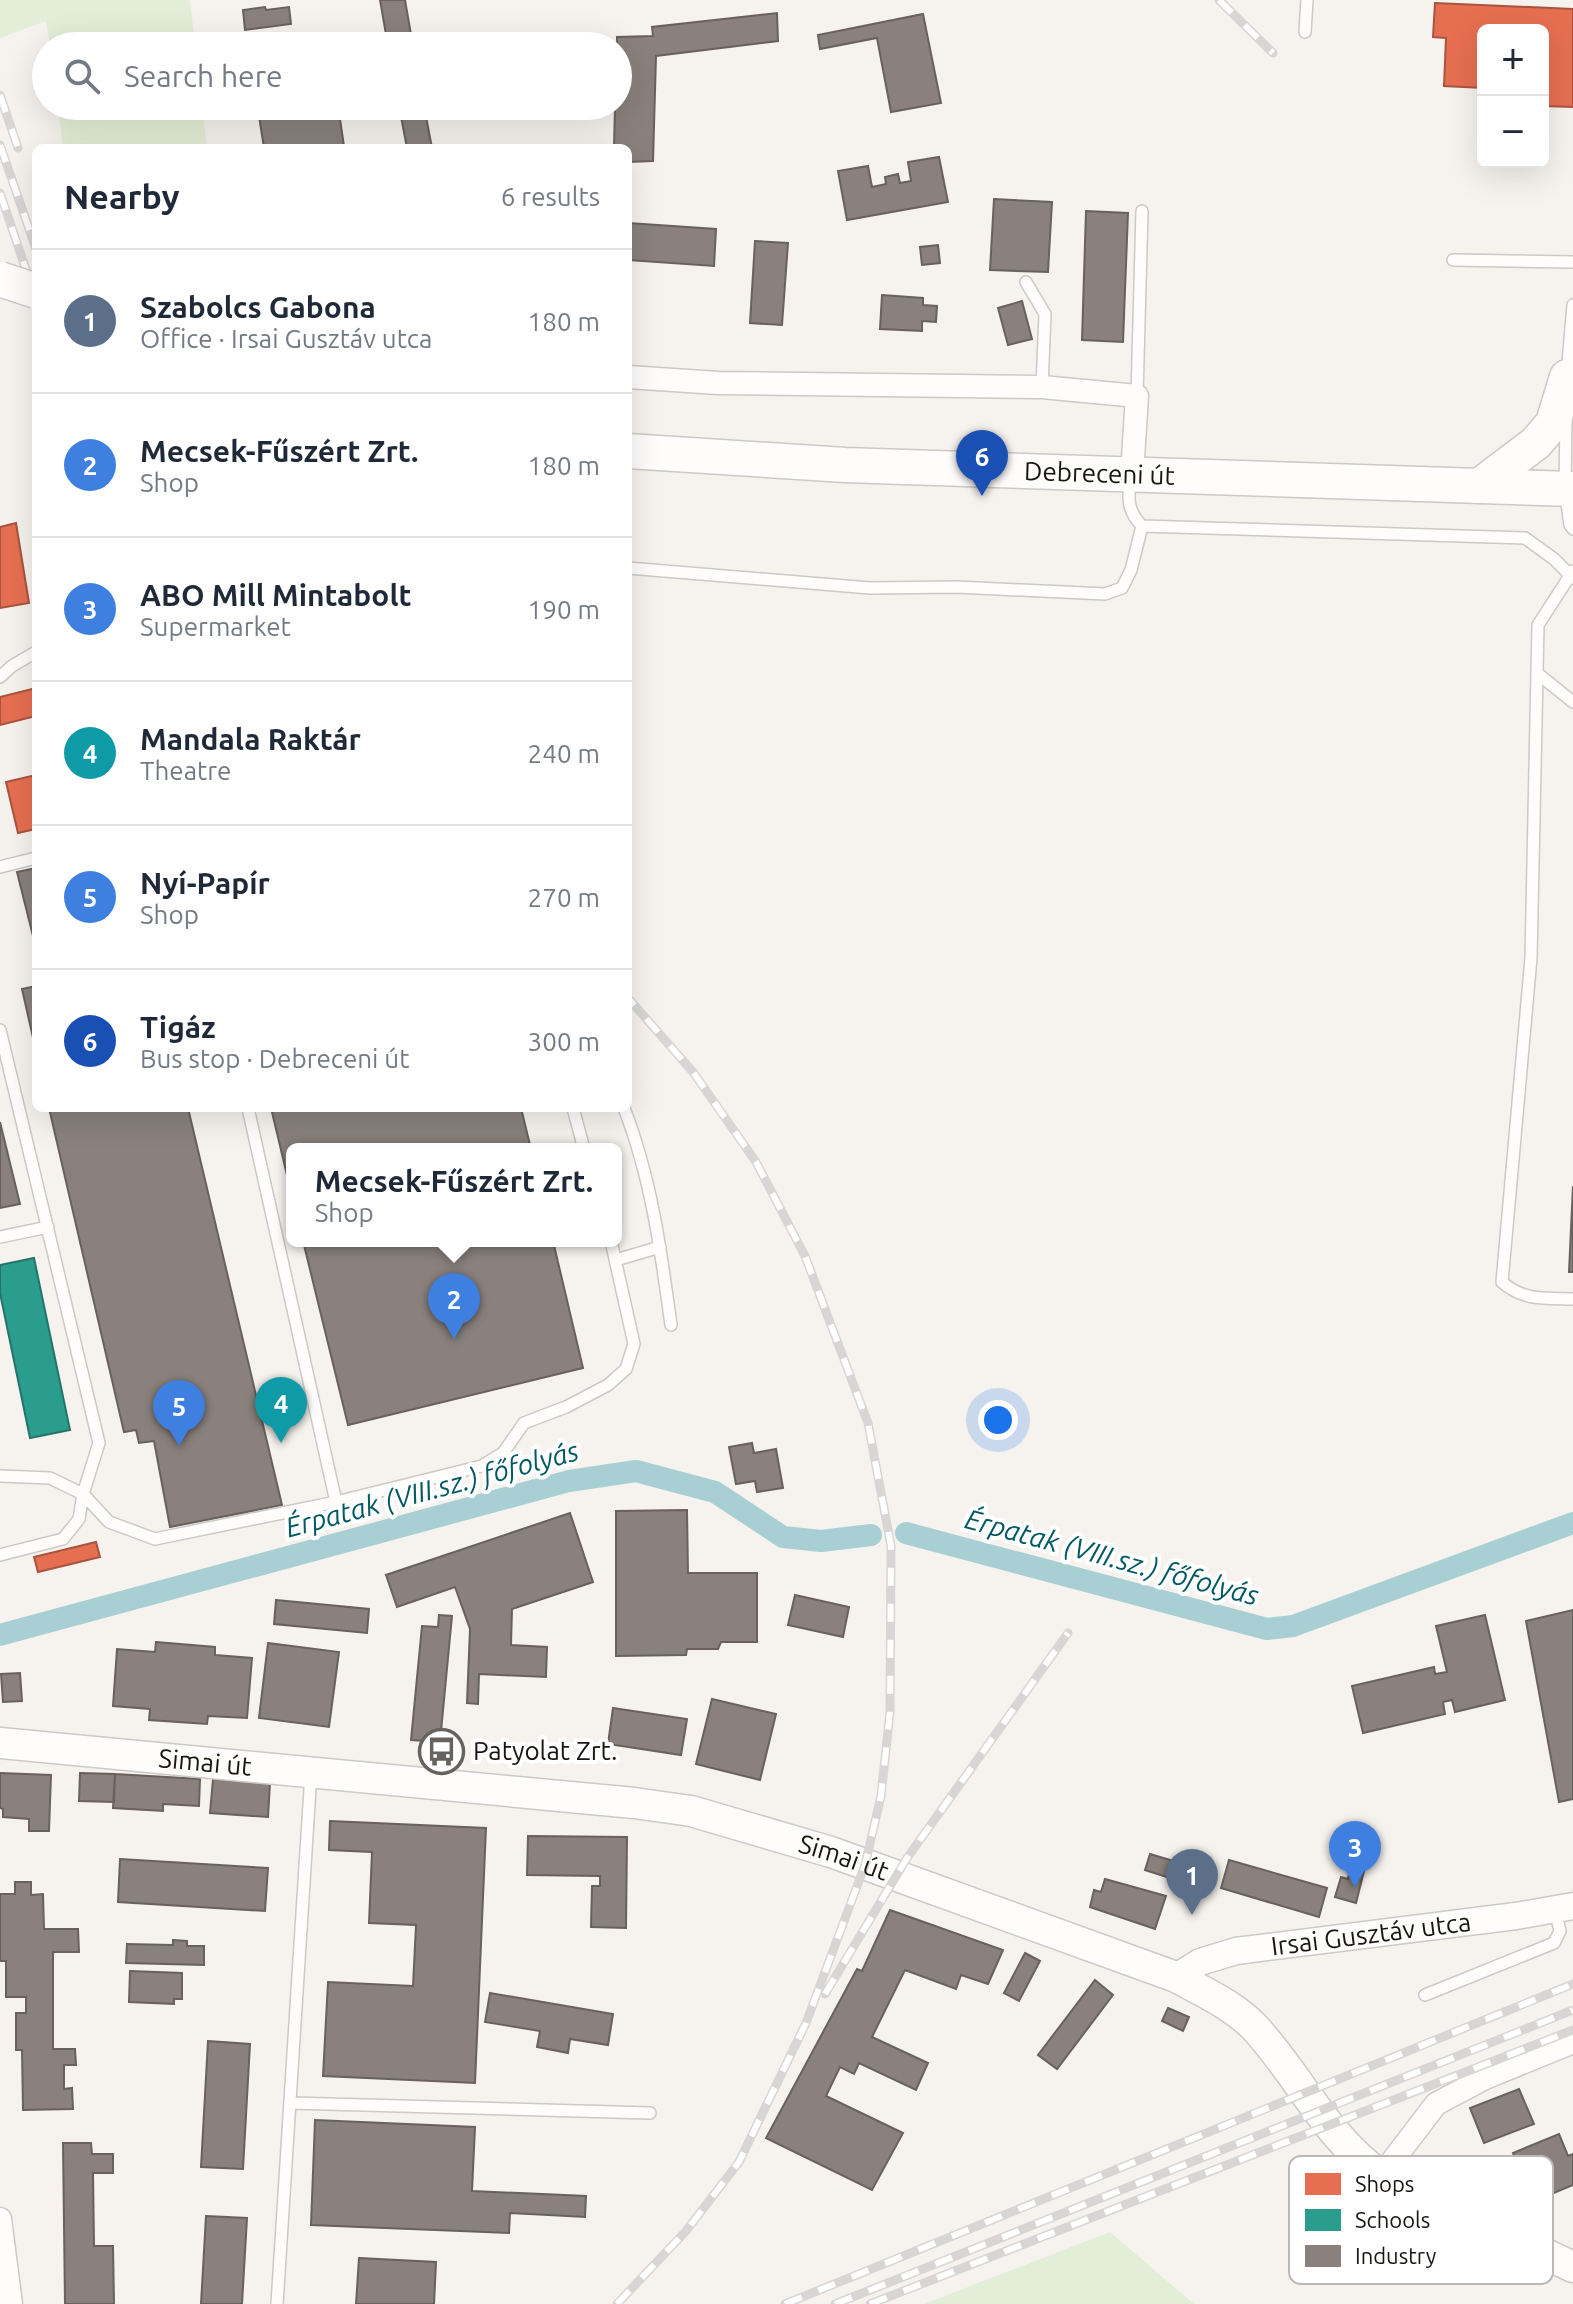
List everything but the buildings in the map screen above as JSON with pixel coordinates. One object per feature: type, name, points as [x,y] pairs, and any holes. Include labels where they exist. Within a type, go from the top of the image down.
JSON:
[{"type":"main road","points":[[0,279],[32,290]]},
{"type":"main road","points":[[1479,486],[1536,443],[1553,423],[1570,384]]},
{"type":"main road","name":"Debreceni út","points":[[632,451],[845,465],[1569,489]]},
{"type":"main road","name":"Simai út","points":[[0,1743],[511,1789],[691,1811],[831,1852],[1176,1977],[1234,2010],[1257,2029],[1306,2092],[1327,2125],[1356,2156]]},
{"type":"main road","name":"Simai út","points":[[1553,2258],[1573,2267]]},
{"type":"street","points":[[632,377],[718,383],[1042,387],[1137,396],[1132,474]]},
{"type":"street","name":"Irsai Gusztáv utca","points":[[1176,1977],[1200,1962],[1236,1951],[1564,1908]]},
{"type":"street","points":[[1396,2156],[1436,2104],[1485,2078],[1573,2042]]},
{"type":"street","points":[[0,2219],[11,2304]]},
{"type":"lane","points":[[1305,32],[1307,0]]},
{"type":"lane","points":[[1137,396],[1142,211]]},
{"type":"lane","points":[[1453,260],[1573,262]]},
{"type":"lane","points":[[1026,282],[1045,314],[1042,387]]},
{"type":"lane","points":[[1573,305],[1569,489],[1570,525],[1573,529]]},
{"type":"lane","points":[[632,568],[870,588],[957,587],[1105,594],[1122,588],[1131,570],[1142,526],[1129,508],[1132,474]]},
{"type":"lane","points":[[1142,526],[1525,538],[1572,575],[1538,625],[1531,958],[1502,1282],[1526,1297],[1573,1299]]},
{"type":"lane","points":[[0,677],[32,654]]},
{"type":"lane","points":[[1537,673],[1573,702]]},
{"type":"lane","points":[[0,867],[32,859]]},
{"type":"lane","points":[[0,1030],[99,1443],[83,1494],[79,1519],[63,1539],[0,1555]]},
{"type":"lane","points":[[249,1112],[336,1502]]},
{"type":"lane","points":[[574,1112],[582,1143]]},
{"type":"lane","points":[[626,1112],[638,1145],[660,1247],[671,1325]]},
{"type":"lane","points":[[0,1237],[48,1227]]},
{"type":"lane","points":[[0,1476],[50,1478],[83,1494],[109,1522],[155,1539],[336,1502],[482,1466],[503,1453],[524,1423],[566,1407],[608,1385],[626,1369],[634,1344],[613,1247]]},
{"type":"lane","points":[[616,1260],[660,1247]]},
{"type":"lane","points":[[277,2304],[311,1772]]},
{"type":"lane","points":[[1425,1995],[1554,1943],[1560,1931],[1564,1908]]},
{"type":"lane","points":[[290,2103],[650,2113]]},
{"type":"green space","points":[[0,0],[190,0],[193,32],[48,32],[46,21],[0,38]]},
{"type":"green space","points":[[60,120],[204,120],[207,144],[63,144]]},
{"type":"green space","points":[[1110,2232],[1194,2304],[924,2304]]},
{"type":"waterway","name":"Érpatak (VIII.sz.) főfolyás","points":[[0,1635],[569,1481],[636,1471],[715,1492],[783,1537],[821,1541],[871,1535]]},
{"type":"waterway","name":"Érpatak (VIII.sz.) főfolyás","points":[[906,1533],[1267,1629],[1293,1626],[1573,1523]]},
{"type":"railway","points":[[1219,0],[1273,53]]},
{"type":"railway","points":[[0,95],[18,148]]},
{"type":"railway","points":[[0,145],[32,237]]},
{"type":"railway","points":[[0,193],[32,287]]},
{"type":"railway","points":[[617,2304],[686,2231],[739,2162],[806,2023],[865,1865],[881,1796],[890,1712],[891,1546],[868,1423],[805,1256],[756,1162],[693,1072],[632,1003]]},
{"type":"railway","points":[[825,1994],[907,1858],[1068,1633]]},
{"type":"railway","points":[[785,2304],[1573,1984]]},
{"type":"railway","points":[[835,2304],[1573,2010]]},
{"type":"railway","points":[[870,2304],[1573,2030]]},
{"type":"place","name":"Tigáz","points":[[982,496]]},
{"type":"place","name":"Mecsek-Fűszért Zrt.","points":[[454,1339]]},
{"type":"place","name":"Mandala Raktár","points":[[281,1443]]},
{"type":"place","name":"Nyí-Papír","points":[[179,1446]]},
{"type":"place","name":"Patyolat Zrt.","points":[[442,1751]]},
{"type":"place","name":"ABO Mill Mintabolt","points":[[1355,1887]]},
{"type":"place","name":"Szabolcs Gabona","points":[[1192,1915]]}]
